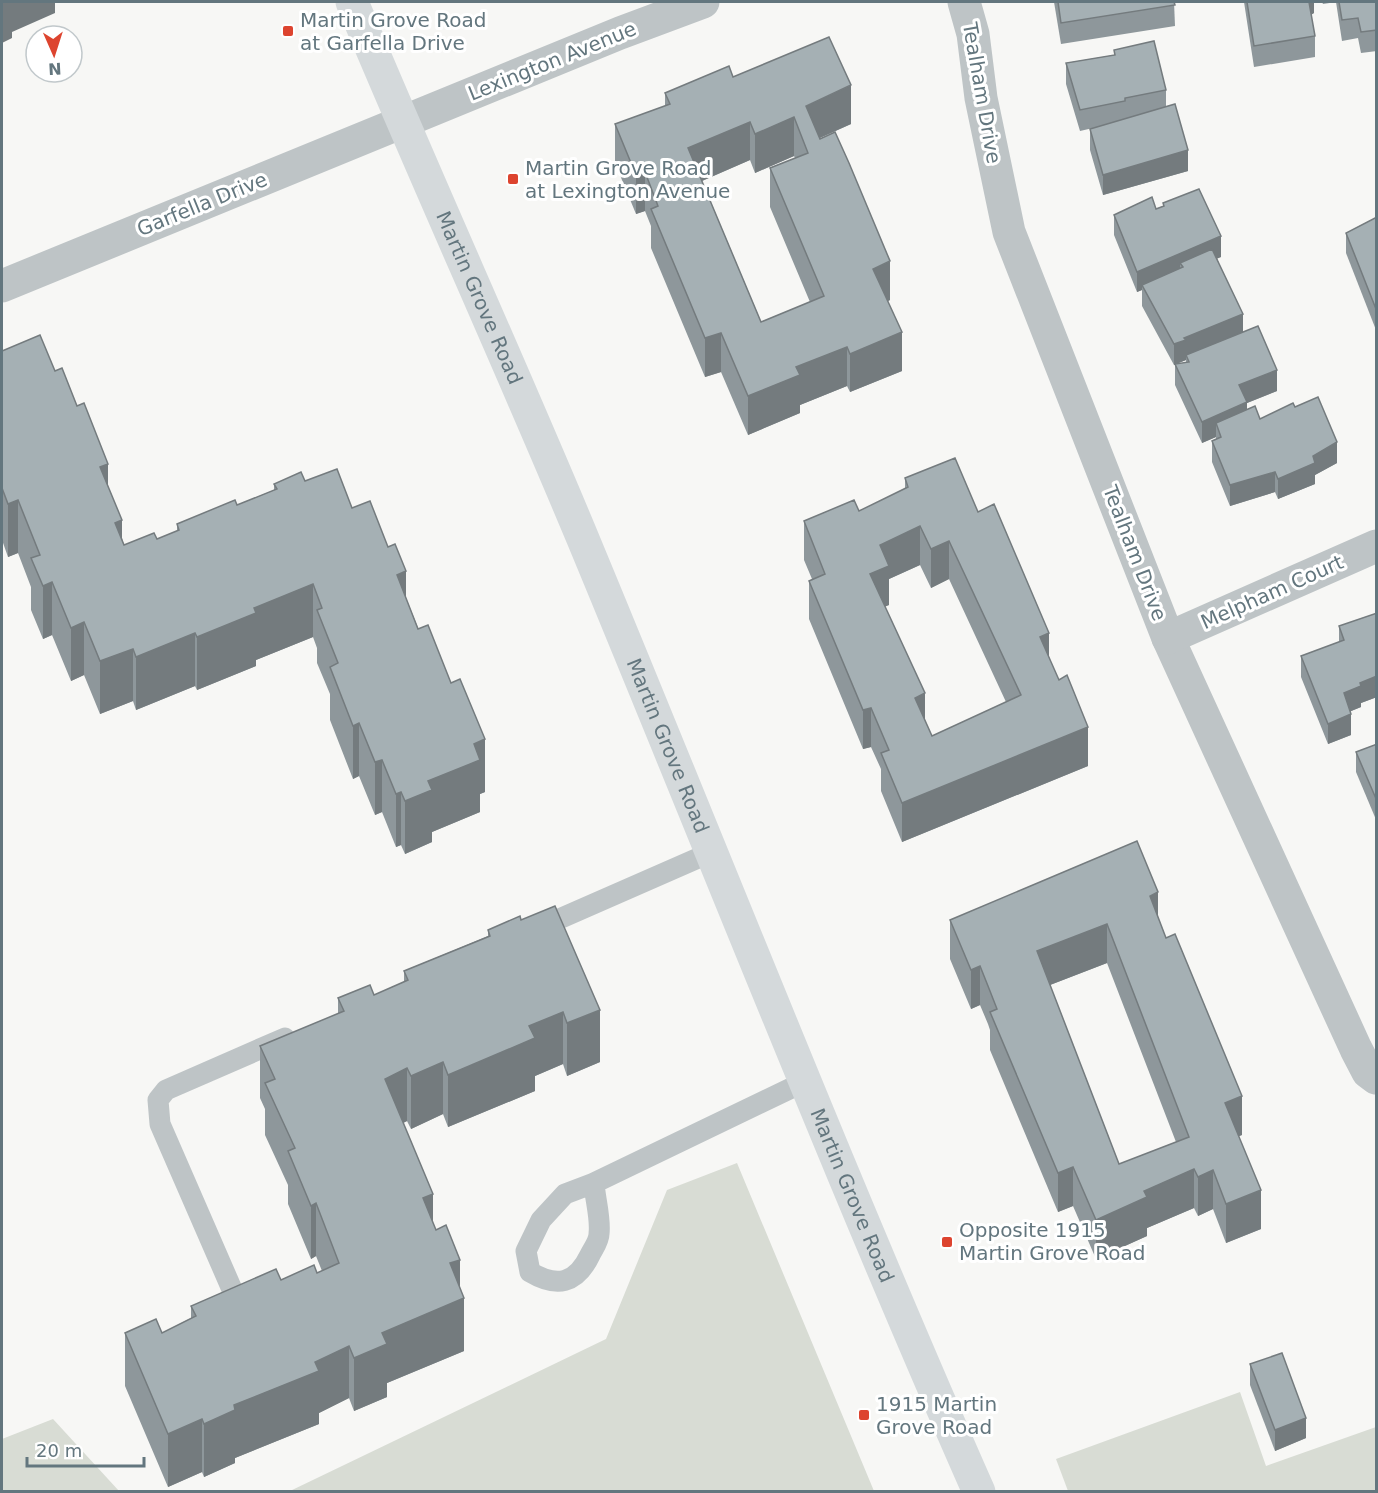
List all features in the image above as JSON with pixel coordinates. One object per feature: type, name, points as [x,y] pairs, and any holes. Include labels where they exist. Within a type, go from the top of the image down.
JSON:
[{"type":"main road","name":"Martin Grove Road","points":[[352,2],[576,524],[913,1341],[979,1491]]},
{"type":"street","name":"Lexington Avenue","points":[[402,122],[620,33],[703,2]]},
{"type":"street","name":"Tealham Drive","points":[[964,2],[973,34],[981,98],[1009,232],[1168,638],[1356,1049],[1368,1072],[1377,1078]]},
{"type":"street","name":"Garfella Drive","points":[[2,286],[402,122]]},
{"type":"street","name":"Melpham Court","points":[[1168,638],[1377,546]]},
{"type":"lane","points":[[512,939],[712,852]]},
{"type":"lane","points":[[234,1294],[160,1124],[158,1100],[166,1090],[306,1029]]},
{"type":"lane","points":[[594,1183],[600,1236],[586,1264],[575,1277],[556,1282],[543,1280],[530,1272],[526,1251],[542,1220],[565,1194],[594,1183],[806,1081]]},
{"type":"shaded area","points":[[737,1163],[874,1491],[290,1491],[606,1339],[667,1190]]},
{"type":"shaded area","points":[[1240,1392],[1266,1466],[1376,1427],[1376,1491],[1068,1491],[1056,1459]]},
{"type":"shaded area","points":[[53,1419],[119,1491],[2,1491],[2,1439]]},
{"type":"building","points":[[1058,2],[1174,2],[1175,5],[1061,23]]},
{"type":"building","points":[[1247,2],[1309,2],[1315,36],[1254,46]]},
{"type":"building","points":[[1339,2],[1377,2],[1377,30],[1361,32],[1358,18],[1342,20]]},
{"type":"building","points":[[829,37],[851,85],[806,106],[820,139],[835,132],[849,163],[890,261],[873,269],[902,332],[850,354],[847,347],[796,367],[800,375],[748,396],[721,333],[705,338],[651,209],[658,206],[645,172],[636,175],[615,124],[670,104],[665,93],[729,66],[733,77]],"holes":[[[794,117],[808,153],[770,168],[824,296],[761,322],[688,148],[750,122],[755,134]]]},
{"type":"building","points":[[1154,41],[1166,90],[1080,110],[1066,63],[1115,55],[1114,50]]},
{"type":"building","points":[[1175,104],[1188,150],[1103,175],[1090,129]]},
{"type":"building","points":[[1199,189],[1221,236],[1137,272],[1114,215],[1152,197],[1156,209],[1164,206],[1163,203]]},
{"type":"building","points":[[1377,217],[1377,309],[1376,309],[1346,233]]},
{"type":"building","points":[[1212,249],[1243,314],[1174,344],[1142,285],[1183,267],[1180,263]]},
{"type":"building","points":[[1258,326],[1277,370],[1239,385],[1247,402],[1202,422],[1175,364],[1189,362],[1186,355]]},
{"type":"building","points":[[40,335],[55,371],[62,368],[77,406],[84,403],[108,464],[100,467],[122,520],[115,523],[124,545],[154,533],[157,539],[179,530],[177,524],[235,500],[237,505],[277,489],[274,484],[301,472],[305,481],[337,469],[352,508],[370,501],[388,547],[395,544],[406,571],[397,575],[418,629],[428,625],[451,683],[460,679],[485,739],[474,744],[480,760],[428,781],[432,790],[405,801],[401,792],[396,794],[382,760],[375,762],[359,723],[353,726],[330,667],[338,663],[317,610],[322,608],[313,584],[254,608],[256,613],[197,637],[195,633],[136,657],[133,649],[100,661],[84,622],[71,628],[52,582],[43,586],[31,558],[40,555],[18,500],[8,504],[2,488],[2,351]]},
{"type":"building","points":[[1318,397],[1337,442],[1313,456],[1315,463],[1278,479],[1275,472],[1230,485],[1212,441],[1221,437],[1216,423],[1255,406],[1260,419],[1293,403],[1295,407]]},
{"type":"building","points":[[955,458],[978,512],[994,504],[1049,633],[1040,637],[1059,680],[1067,675],[1088,727],[902,803],[881,753],[889,750],[871,708],[863,710],[809,581],[825,574],[804,521],[854,500],[859,511],[908,487],[905,478]],"holes":[[[920,526],[931,549],[949,541],[1021,695],[932,736],[915,698],[925,693],[870,574],[889,566],[880,545]]]},
{"type":"building","points":[[1377,613],[1377,676],[1344,693],[1351,714],[1328,724],[1301,656],[1344,640],[1339,626]]},
{"type":"building","points":[[1377,744],[1377,801],[1356,752]]},
{"type":"building","points":[[1137,841],[1158,892],[1150,896],[1166,938],[1175,934],[1242,1096],[1225,1103],[1261,1190],[1226,1204],[1213,1170],[1198,1177],[1194,1169],[1144,1191],[1147,1197],[1096,1220],[1073,1167],[1058,1173],[990,1012],[997,1009],[980,966],[971,970],[950,920]],"holes":[[[1107,924],[1189,1137],[1119,1164],[1037,951]]]},
{"type":"building","points":[[555,906],[600,1010],[567,1023],[563,1012],[529,1026],[535,1038],[448,1075],[443,1062],[411,1076],[407,1068],[385,1079],[433,1194],[423,1198],[436,1230],[446,1225],[460,1260],[450,1263],[464,1298],[382,1333],[387,1344],[354,1358],[349,1346],[315,1362],[319,1371],[234,1405],[235,1410],[204,1424],[202,1419],[168,1434],[125,1333],[156,1319],[162,1333],[196,1316],[191,1306],[276,1269],[281,1280],[314,1265],[317,1273],[339,1263],[316,1203],[311,1206],[288,1151],[295,1148],[265,1083],[275,1079],[260,1046],[344,1011],[338,998],[370,985],[374,995],[408,980],[404,971],[490,936],[488,930],[520,916],[521,920]]},
{"type":"building","points":[[1282,1353],[1306,1418],[1275,1430],[1250,1364]]},
{"type":"place","name":"Martin Grove Road at Garfella Drive","points":[[288,31]]},
{"type":"place","name":"Martin Grove Road at Lexington Avenue","points":[[513,179]]},
{"type":"place","name":"Opposite 1915 Martin Grove Road","points":[[947,1242]]},
{"type":"place","name":"1915 Martin Grove Road","points":[[864,1415]]}]
